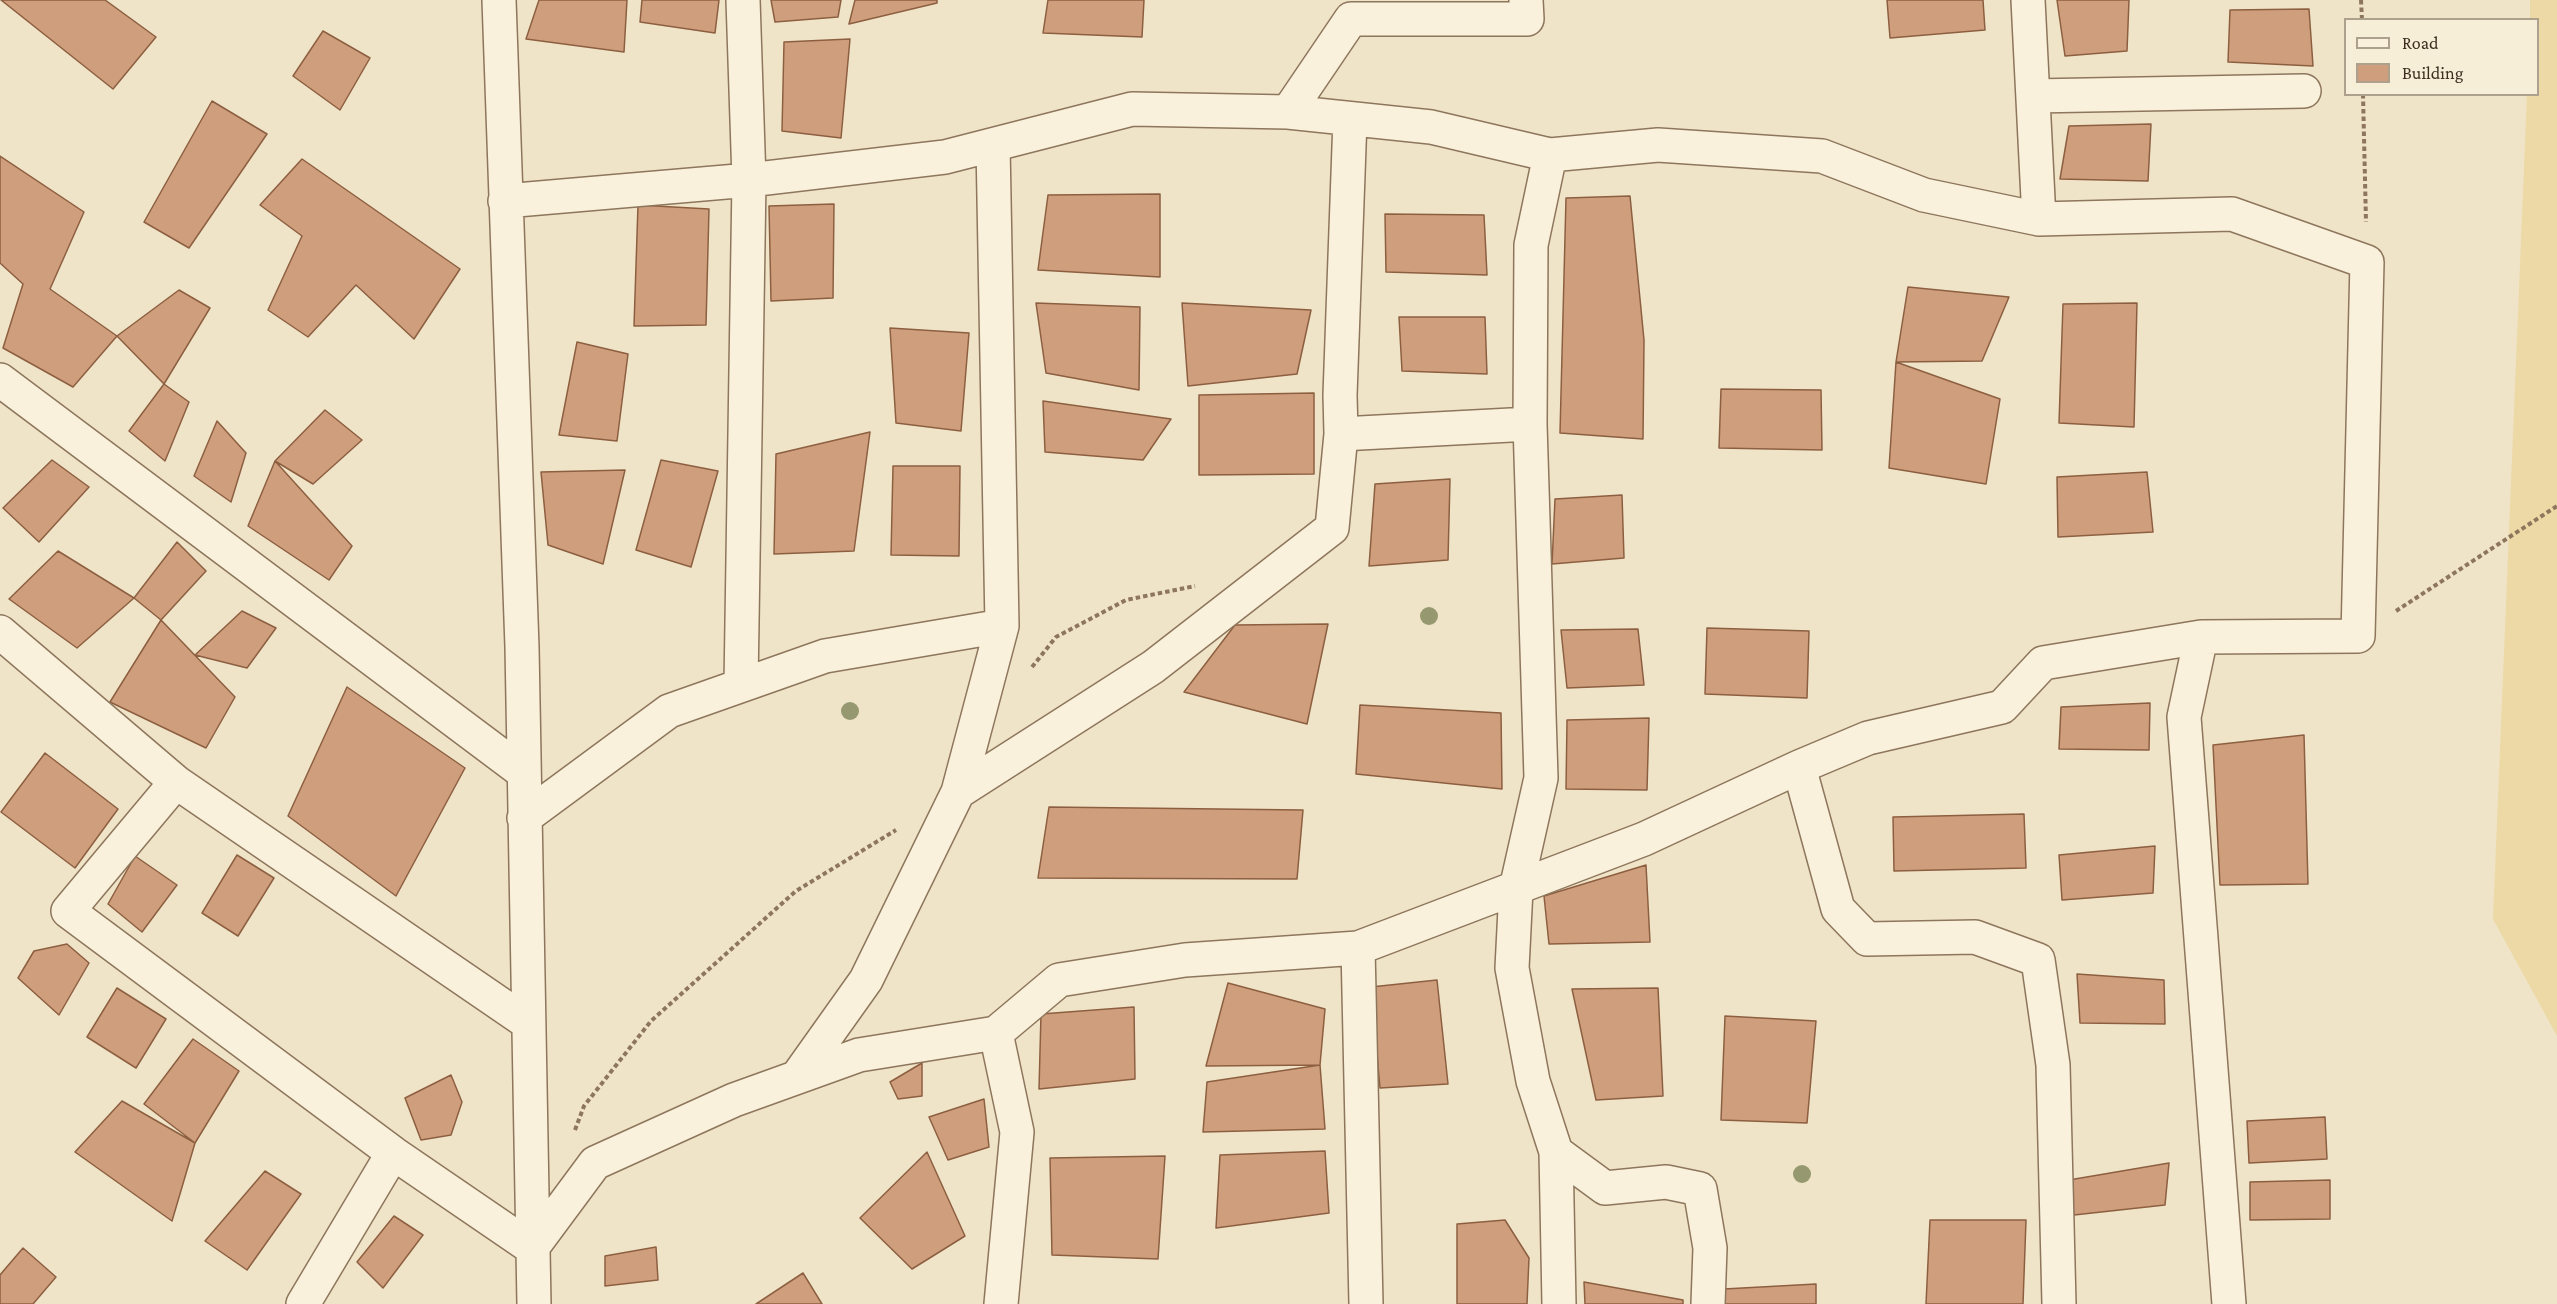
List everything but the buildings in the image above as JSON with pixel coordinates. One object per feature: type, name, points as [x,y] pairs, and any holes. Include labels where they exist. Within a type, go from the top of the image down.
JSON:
[{"type":"street","points":[[500,0],[505,201],[522,647],[534,1304]]},
{"type":"street","points":[[741,685],[749,180],[742,0]]},
{"type":"street","points":[[1288,112],[1351,19],[1527,19],[1526,0]]},
{"type":"street","points":[[2028,0],[2039,219]]},
{"type":"street","points":[[2033,96],[2304,91]]},
{"type":"street","points":[[505,201],[749,180],[945,157],[1132,109],[1288,112],[1431,127],[1550,155],[1658,145],[1822,156],[1924,195],[2039,219],[2232,214],[2367,262],[2358,636],[2201,637],[2043,663],[2002,707],[1868,738],[1799,767],[1644,839],[1358,948],[1185,960],[1059,980],[996,1033],[859,1055],[734,1100],[595,1163],[532,1248]]},
{"type":"street","points":[[958,792],[1153,667],[1332,528],[1341,434],[1340,395],[1350,118]]},
{"type":"street","points":[[797,1077],[866,980],[958,792],[1002,626],[993,145]]},
{"type":"street","points":[[1550,155],[1531,245],[1530,424],[1540,778],[1516,889],[1512,968],[1533,1081],[1556,1152],[1559,1304]]},
{"type":"street","points":[[0,380],[523,772]]},
{"type":"street","points":[[1341,434],[1530,424]]},
{"type":"street","points":[[524,818],[669,711],[825,656],[1002,626]]},
{"type":"street","points":[[0,632],[176,782],[528,1023]]},
{"type":"street","points":[[2201,637],[2184,717],[2229,1304]]},
{"type":"street","points":[[1799,767],[1838,909],[1867,939],[1975,938],[2038,960],[2053,1065],[2060,1304]]},
{"type":"street","points":[[176,782],[68,911],[393,1154],[532,1248]]},
{"type":"street","points":[[1358,948],[1366,1304]]},
{"type":"street","points":[[996,1033],[1017,1132],[997,1301]]},
{"type":"street","points":[[1556,1152],[1605,1188],[1666,1182],[1700,1189],[1710,1248],[1708,1304]]},
{"type":"street","points":[[303,1304],[393,1154]]},
{"type":"path","points":[[2361,0],[2362,18]]},
{"type":"path","points":[[2363,96],[2367,262]]},
{"type":"path","points":[[2358,636],[2557,507]]},
{"type":"path","points":[[1027,673],[1056,637],[1126,600],[1203,585]]},
{"type":"path","points":[[572,1139],[584,1106],[651,1020],[796,891],[897,830]]},
{"type":"sand","points":[[2530,0],[2557,0],[2557,1036],[2493,919],[2527,96],[2539,96],[2539,18],[2530,18]]}]
